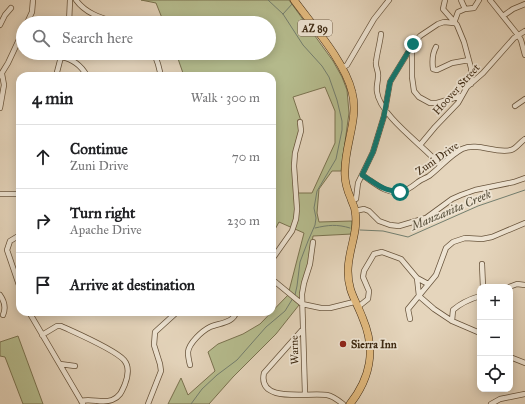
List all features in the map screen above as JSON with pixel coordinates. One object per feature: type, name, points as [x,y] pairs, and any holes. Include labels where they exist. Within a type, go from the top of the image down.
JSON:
[{"type":"main road","name":"AZ 89","points":[[294,0],[342,68],[350,84],[354,103],[353,124],[344,170],[346,185],[356,211]]},
{"type":"main road","points":[[350,404],[362,386],[368,373],[371,353],[370,337],[349,287],[348,269],[354,236],[356,211]]},
{"type":"street","points":[[30,16],[33,0]]},
{"type":"street","points":[[69,16],[70,0]]},
{"type":"street","points":[[76,0],[80,6],[91,14],[97,16]]},
{"type":"street","points":[[342,68],[347,65],[374,20],[389,0]]},
{"type":"street","points":[[445,0],[442,9],[454,22],[464,42],[472,72],[471,84]]},
{"type":"street","points":[[462,0],[465,9]]},
{"type":"street","points":[[454,22],[458,12],[465,9],[474,8],[479,0]]},
{"type":"street","points":[[490,0],[518,35],[521,40],[525,56]]},
{"type":"street","points":[[503,16],[513,9],[525,4]]},
{"type":"street","points":[[0,25],[10,8]]},
{"type":"street","points":[[351,201],[356,199],[358,183],[373,152],[385,110],[390,82],[412,46],[420,36],[438,24],[444,22],[454,22]]},
{"type":"street","name":"Hoover Street","points":[[420,145],[435,127],[458,104],[461,96],[471,84],[518,35],[525,31]]},
{"type":"street","points":[[382,34],[376,61],[378,76],[376,92],[385,110],[432,156],[440,166]]},
{"type":"street","points":[[0,108],[4,85],[1,75],[16,46]]},
{"type":"street","points":[[412,46],[414,91],[419,97],[430,103],[437,103],[461,96]]},
{"type":"street","points":[[436,47],[432,63],[433,69],[437,70],[452,63],[469,60]]},
{"type":"street","points":[[57,72],[60,60]]},
{"type":"street","points":[[72,60],[84,72]]},
{"type":"street","points":[[157,60],[160,72]]},
{"type":"street","points":[[515,106],[525,99]]},
{"type":"street","points":[[276,254],[292,231],[296,219],[297,209],[294,166],[295,153],[301,131],[300,122]]},
{"type":"street","name":"Zuni Drive","points":[[362,175],[385,190],[400,192],[410,188],[428,176],[464,148],[475,147],[511,150],[525,139]]},
{"type":"street","points":[[356,211],[364,209],[369,211],[379,221],[390,225],[406,225],[426,218],[452,199],[461,195],[475,190],[514,182],[525,178]]},
{"type":"street","points":[[0,194],[16,194]]},
{"type":"street","points":[[410,319],[408,309],[436,275],[446,248],[453,242],[465,238],[482,239],[492,237],[525,223]]},
{"type":"street","points":[[16,237],[10,241],[7,250],[16,276]]},
{"type":"street","name":"Warne","points":[[305,394],[302,294],[310,264],[313,242]]},
{"type":"street","points":[[276,282],[302,304],[321,308],[356,304],[368,299],[370,291],[363,278],[364,271],[374,254],[382,252],[401,259],[417,278],[428,284]]},
{"type":"street","points":[[482,264],[483,284]]},
{"type":"street","points":[[417,278],[419,296],[434,309],[452,321],[477,332]]},
{"type":"street","points":[[513,286],[518,284],[525,285]]},
{"type":"street","points":[[0,295],[6,310],[3,315]]},
{"type":"street","points":[[452,321],[453,310],[456,307],[477,297]]},
{"type":"street","points":[[32,316],[42,335],[82,402],[86,399],[107,402],[118,397],[122,392],[128,377],[128,371],[124,361],[117,354],[61,326],[57,326],[42,335]]},
{"type":"street","points":[[148,404],[161,371],[154,345],[155,332],[173,316]]},
{"type":"street","points":[[190,365],[188,351],[191,345],[204,331],[210,327],[228,322],[235,316]]},
{"type":"street","points":[[303,329],[264,373],[263,381],[267,389],[279,395],[327,395],[336,398],[343,404]]},
{"type":"street","points":[[513,358],[525,363]]},
{"type":"street","points":[[60,364],[74,366]]},
{"type":"street","points":[[491,404],[500,399],[525,394]]},
{"type":"green space","points":[[141,0],[289,0],[333,61],[342,77],[347,90],[349,113],[341,171],[332,171],[319,189],[317,213],[319,222],[352,221],[352,234],[313,236],[309,264],[301,300],[289,291],[304,233],[279,222],[276,228],[276,72],[183,72],[178,60],[276,60],[276,16],[161,16],[156,3]],"holes":[[[325,87],[335,111],[335,143],[312,193],[298,193],[295,178],[296,154],[301,121],[293,97]]]},
{"type":"green space","points":[[288,295],[299,305],[276,334],[233,377],[209,404],[168,404],[181,378],[188,395],[215,371],[208,352],[218,344],[243,334],[260,324],[268,316],[276,316],[276,307]]},
{"type":"green space","points":[[18,336],[43,404],[23,404],[5,357],[0,356],[0,342]]},
{"type":"waterway","points":[[268,0],[283,14],[303,45],[322,66],[329,77],[342,121],[342,130],[336,159],[317,191],[314,208],[316,218],[315,225],[300,262],[295,295]]},
{"type":"waterway","points":[[283,14],[293,3]]},
{"type":"waterway","name":"Manzanita Creek","points":[[360,230],[383,231],[408,237],[478,206],[525,190]]},
{"type":"waterway","name":"Manzanita Creek","points":[[315,228],[332,225],[350,228]]},
{"type":"waterway","points":[[191,404],[202,389],[217,375],[237,360],[266,327],[285,311],[293,298]]},
{"type":"place","name":"Sierra Inn","points":[[343,344]]},
{"type":"route","points":[[400,192],[385,190],[362,175],[373,152],[375,141],[384,116],[390,82],[413,44]]}]
